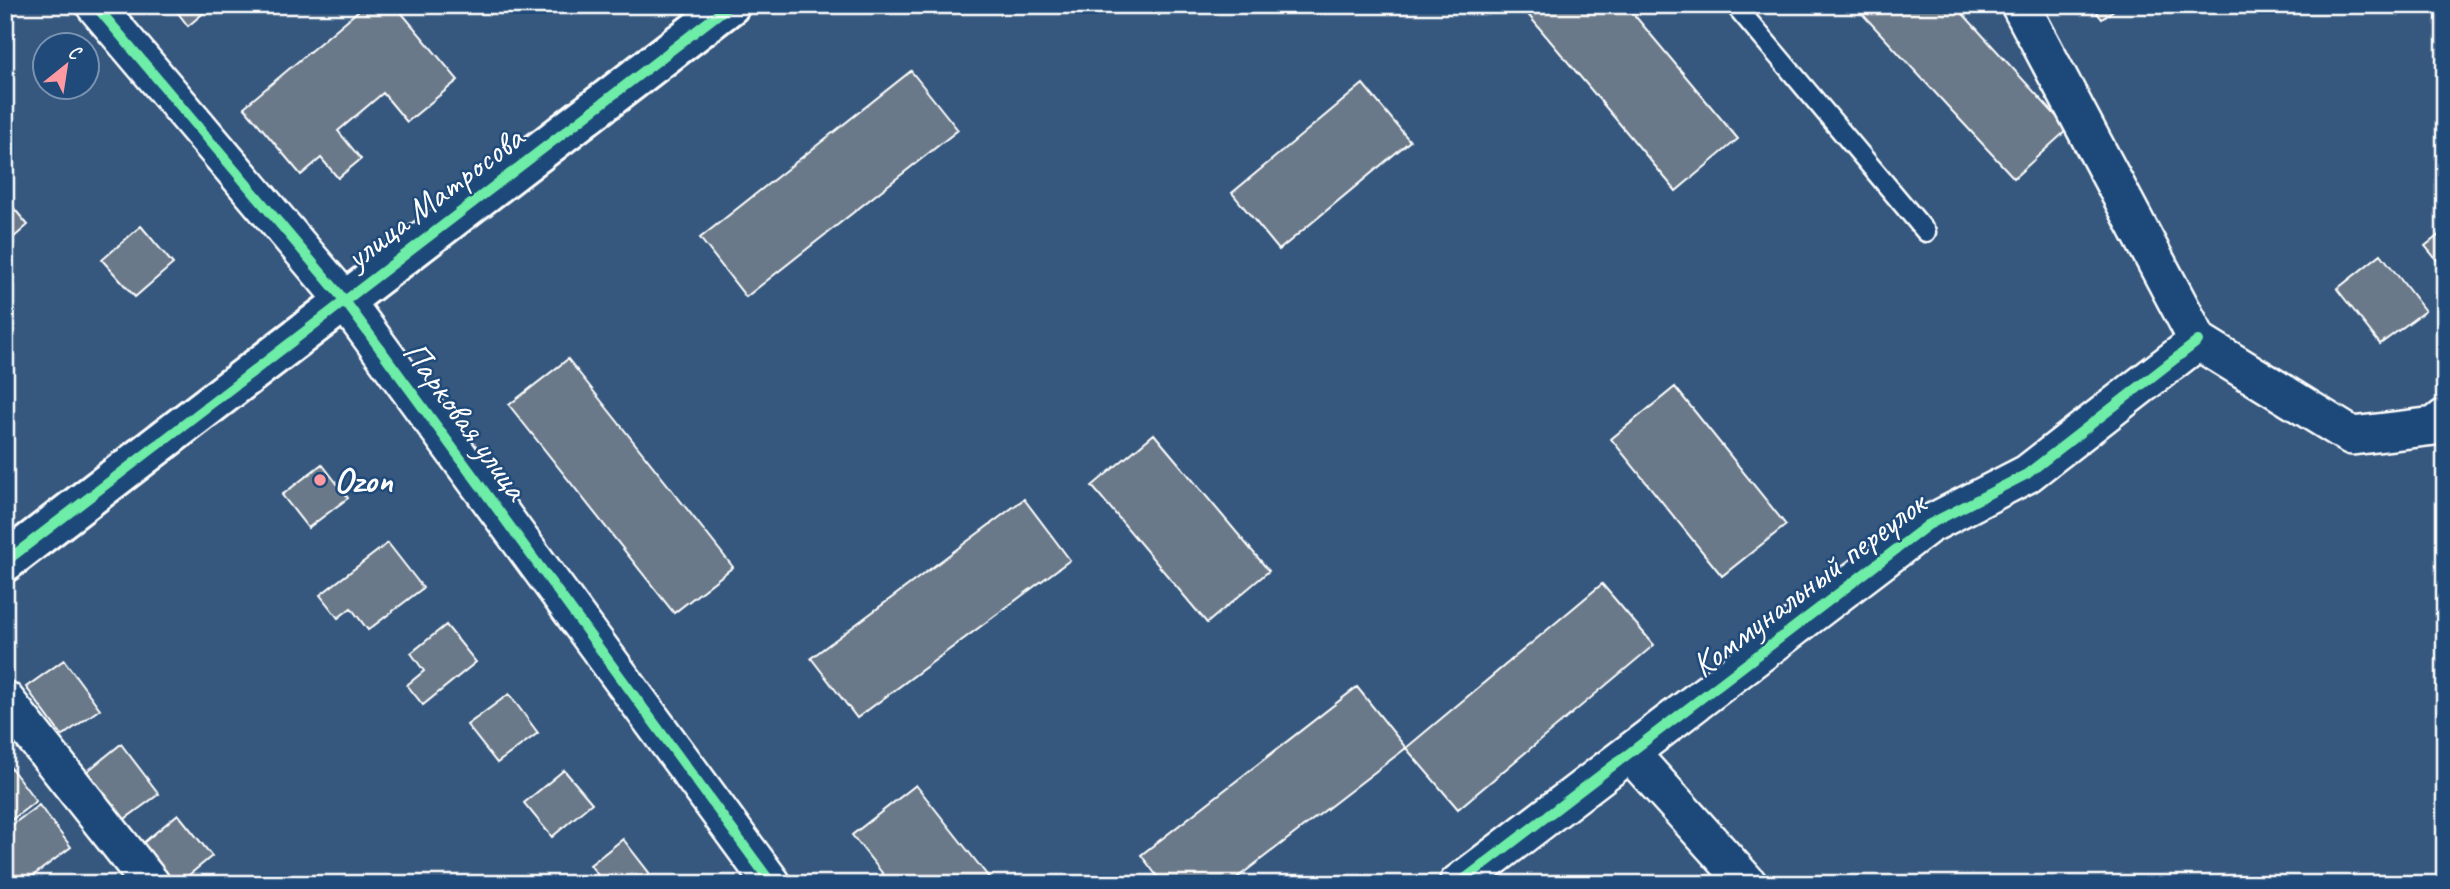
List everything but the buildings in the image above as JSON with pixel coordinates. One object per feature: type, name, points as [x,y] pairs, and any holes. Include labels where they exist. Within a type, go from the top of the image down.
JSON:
[{"type":"street","name":"Парковая улица","points":[[94,5],[345,301],[772,884]]},
{"type":"street","name":"улица Матросова","points":[[5,562],[730,5]]},
{"type":"street","points":[[2020,5],[2198,341],[2352,436],[2435,426],[2445,418]]},
{"type":"street","name":"Коммунальный переулок","points":[[1458,884],[1928,525],[2028,474],[2198,341]]},
{"type":"street","points":[[5,700],[151,884]]},
{"type":"street","points":[[1630,753],[1748,884]]},
{"type":"lane","points":[[1735,5],[1926,232]]},
{"type":"cycle path","points":[[95,5],[345,301],[772,884]]},
{"type":"cycle path","points":[[5,562],[730,5]]},
{"type":"cycle path","points":[[1458,884],[1928,525],[2027,474],[2198,341]]},
{"type":"place","name":"Ozon","points":[[320,480]]}]
